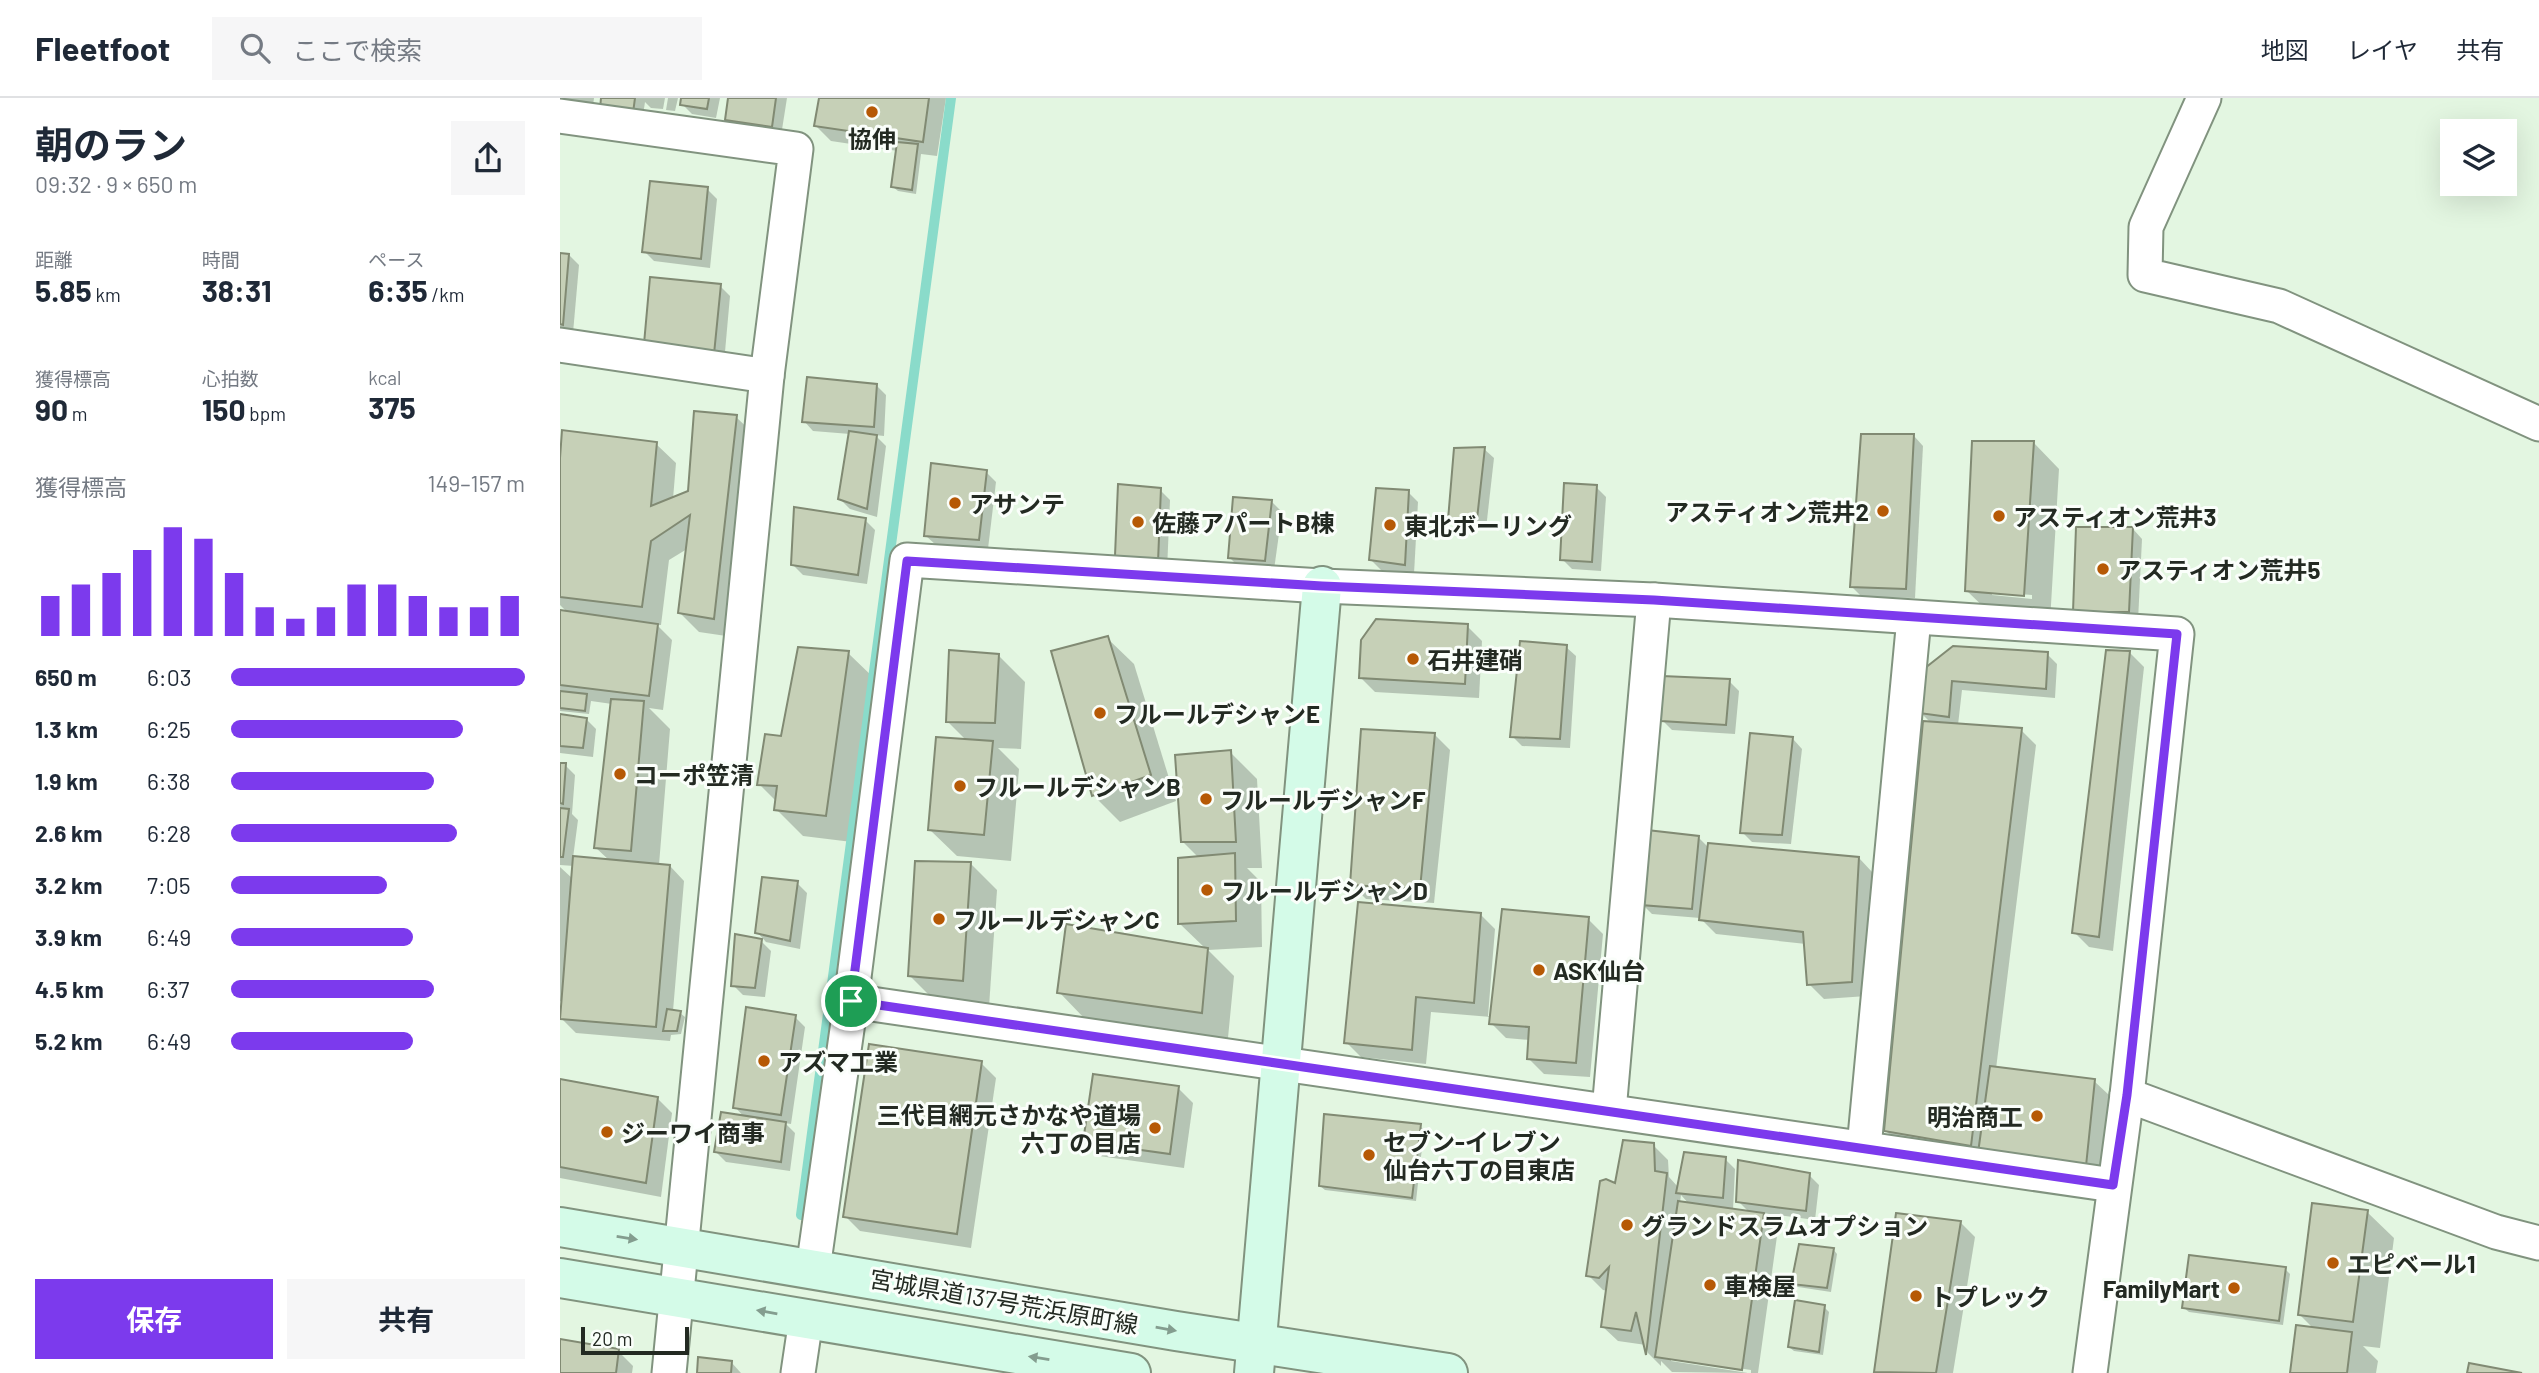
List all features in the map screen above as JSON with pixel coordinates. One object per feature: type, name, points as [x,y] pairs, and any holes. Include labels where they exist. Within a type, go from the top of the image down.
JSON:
[{"type":"main road","points":[[1255,1359],[1322,586]]},
{"type":"main road","name":"宮城県道137号荒浜原町線","points":[[560,1227],[813,1269],[1255,1359],[1448,1373]]},
{"type":"main road","name":"宮城県道137号荒浜原町線","points":[[560,1278],[1131,1373]]},
{"type":"street","points":[[2204,98],[2146,227],[2145,275],[2279,306],[2539,424]]},
{"type":"street","points":[[560,116],[796,149],[767,376],[669,1373]]},
{"type":"street","points":[[560,345],[767,376]]},
{"type":"street","points":[[813,1269],[851,1001],[907,561],[1322,586],[1654,600],[2177,634],[2127,1095],[2090,1373]]},
{"type":"street","points":[[1609,1111],[1654,600]]},
{"type":"street","points":[[1864,1148],[1914,618]]},
{"type":"street","points":[[851,1001],[2113,1185]]},
{"type":"street","points":[[2127,1095],[2496,1232],[2539,1242]]},
{"type":"street","points":[[798,1373],[806,1319]]},
{"type":"building","points":[[601,98],[635,98],[633,113],[600,109]]},
{"type":"building","points":[[681,98],[709,98],[707,109],[680,105]]},
{"type":"building","points":[[728,98],[776,98],[772,127],[725,120]]},
{"type":"building","name":"協伸","points":[[819,98],[929,98],[923,142],[814,126]]},
{"type":"building","points":[[897,142],[918,144],[912,190],[891,187]]},
{"type":"building","points":[[650,181],[708,187],[701,259],[642,252]]},
{"type":"building","points":[[560,253],[569,254],[563,325],[560,324]]},
{"type":"building","points":[[650,277],[721,284],[714,354],[644,344]]},
{"type":"building","points":[[807,377],[877,384],[874,427],[802,422]]},
{"type":"building","points":[[694,411],[737,415],[714,619],[678,613],[690,515],[651,541],[642,607],[560,597],[562,430],[657,442],[651,506],[688,491]]},
{"type":"building","points":[[849,431],[877,435],[867,509],[838,499]]},
{"type":"building","name":"アスティオン荒井2","points":[[1861,434],[1914,434],[1906,589],[1850,587]]},
{"type":"building","name":"アスティオン荒井3","points":[[1972,441],[2034,441],[2024,596],[1965,591]]},
{"type":"building","points":[[1485,447],[1477,519],[1448,520],[1454,448]]},
{"type":"building","name":"アサンテ","points":[[931,463],[987,470],[979,540],[924,536]]},
{"type":"building","points":[[1564,483],[1597,485],[1592,562],[1560,560]]},
{"type":"building","name":"佐藤アパートB棟","points":[[1118,484],[1161,488],[1158,562],[1115,556]]},
{"type":"building","name":"東北ボーリング","points":[[1376,488],[1409,490],[1405,565],[1369,560]]},
{"type":"building","points":[[1233,497],[1272,500],[1265,561],[1228,558]]},
{"type":"building","points":[[794,507],[866,518],[858,575],[791,565]]},
{"type":"building","name":"アスティオン荒井5","points":[[2076,527],[2133,527],[2129,612],[2073,612]]},
{"type":"building","points":[[560,610],[658,624],[649,696],[560,685]]},
{"type":"building","name":"石井建硝","points":[[1376,619],[1468,624],[1465,684],[1359,678],[1361,640]]},
{"type":"building","name":"フルールデシャンE","points":[[1108,636],[1151,775],[1092,796],[1051,651]]},
{"type":"building","points":[[1520,641],[1567,645],[1560,739],[1510,737]]},
{"type":"building","points":[[1953,646],[2048,652],[2046,689],[1952,681],[1949,717],[1919,713],[1920,672]]},
{"type":"building","points":[[798,647],[849,651],[826,816],[774,810],[777,786],[757,785],[765,734],[781,736]]},
{"type":"building","points":[[949,650],[999,654],[995,723],[946,722]]},
{"type":"building","points":[[2106,650],[2130,651],[2099,937],[2072,933]]},
{"type":"building","points":[[1662,676],[1730,679],[1726,725],[1661,721]]},
{"type":"building","points":[[560,691],[587,694],[585,711],[560,708]]},
{"type":"building","name":"コーポ笠清","points":[[611,699],[644,701],[631,851],[594,848]]},
{"type":"building","points":[[560,714],[587,718],[583,748],[560,746]]},
{"type":"building","points":[[1923,721],[2022,728],[1971,1146],[1884,1131]]},
{"type":"building","points":[[1361,729],[1435,733],[1420,889],[1350,885]]},
{"type":"building","points":[[1750,733],[1793,737],[1782,835],[1740,833]]},
{"type":"building","name":"フルールデシャンB","points":[[936,737],[993,741],[984,835],[928,830]]},
{"type":"building","name":"フルールデシャンF","points":[[1231,750],[1236,842],[1181,842],[1175,755]]},
{"type":"building","points":[[560,763],[566,763],[563,804],[560,803]]},
{"type":"building","points":[[560,808],[569,809],[563,857],[560,857]]},
{"type":"building","points":[[1647,830],[1699,836],[1692,909],[1641,905]]},
{"type":"building","points":[[1708,843],[1859,857],[1852,982],[1807,985],[1803,932],[1699,920]]},
{"type":"building","name":"フルールデシャンD","points":[[1235,853],[1236,921],[1178,924],[1178,858]]},
{"type":"building","points":[[573,856],[670,865],[656,1027],[560,1019]]},
{"type":"building","name":"フルールデシャンC","points":[[915,861],[971,862],[963,981],[908,976]]},
{"type":"building","points":[[762,877],[798,881],[790,941],[755,933]]},
{"type":"building","points":[[1358,902],[1481,913],[1474,1003],[1416,997],[1412,1050],[1344,1043]]},
{"type":"building","name":"ASK仙台","points":[[1502,909],[1589,917],[1576,1063],[1527,1059],[1529,1027],[1489,1024]]},
{"type":"building","points":[[1066,924],[1208,948],[1202,1013],[1057,993]]},
{"type":"building","points":[[735,934],[762,939],[755,988],[731,986]]},
{"type":"building","name":"アズマ工業","points":[[746,1007],[796,1015],[781,1115],[733,1108]]},
{"type":"building","points":[[667,1009],[681,1011],[677,1031],[663,1031]]},
{"type":"building","points":[[869,1044],[982,1061],[957,1234],[843,1217]]},
{"type":"building","name":"明治商工","points":[[1990,1066],[2095,1079],[2086,1166],[1978,1153]]},
{"type":"building","points":[[1093,1074],[1179,1086],[1170,1154],[1083,1142]]},
{"type":"building","name":"ジーワイ商事","points":[[560,1079],[658,1097],[646,1183],[560,1167]]},
{"type":"building","points":[[721,1112],[786,1122],[781,1162],[714,1152]]},
{"type":"building","name":"セブン-イレブン 仙台六丁の目東店","points":[[1324,1114],[1421,1124],[1412,1198],[1319,1186]]},
{"type":"building","name":"グランドスラムオプション","points":[[1623,1140],[1654,1143],[1655,1171],[1667,1173],[1646,1355],[1636,1312],[1631,1331],[1601,1327],[1609,1267],[1599,1278],[1586,1276],[1600,1181],[1606,1179],[1615,1183]]},
{"type":"building","points":[[1684,1152],[1726,1157],[1723,1198],[1676,1193]]},
{"type":"building","points":[[1738,1160],[1810,1173],[1806,1211],[1736,1202]]},
{"type":"building","name":"車検屋","points":[[1678,1201],[1764,1213],[1742,1370],[1655,1357]]},
{"type":"building","name":"エピベール1","points":[[2312,1203],[2368,1210],[2353,1322],[2298,1315]]},
{"type":"building","name":"トプレック","points":[[1896,1213],[1961,1221],[1936,1373],[1874,1372]]},
{"type":"building","points":[[1799,1244],[1834,1248],[1827,1288],[1791,1284]]},
{"type":"building","name":"FamilyMart","points":[[2189,1255],[2286,1267],[2279,1321],[2182,1308]]},
{"type":"building","points":[[1795,1300],[1825,1305],[1819,1352],[1788,1347]]},
{"type":"building","points":[[2296,1325],[2352,1332],[2347,1373],[2290,1373]]},
{"type":"building","points":[[560,1339],[619,1349],[616,1373],[560,1373]]},
{"type":"building","points":[[698,1357],[732,1361],[731,1373],[697,1373]]},
{"type":"building","points":[[2469,1363],[2522,1373],[2467,1373]]},
{"type":"waterway","points":[[801,1215],[951,98]]},
{"type":"place","name":"協伸","points":[[872,112]]},
{"type":"place","name":"アサンテ","points":[[955,503]]},
{"type":"place","name":"アスティオン荒井2","points":[[1883,511]]},
{"type":"place","name":"アスティオン荒井3","points":[[1999,516]]},
{"type":"place","name":"佐藤アパートB棟","points":[[1138,522]]},
{"type":"place","name":"東北ボーリング","points":[[1390,525]]},
{"type":"place","name":"アスティオン荒井5","points":[[2103,569]]},
{"type":"place","name":"石井建硝","points":[[1413,659]]},
{"type":"place","name":"フルールデシャンE","points":[[1100,713]]},
{"type":"place","name":"コーポ笠清","points":[[620,774]]},
{"type":"place","name":"フルールデシャンB","points":[[960,786]]},
{"type":"place","name":"フルールデシャンF","points":[[1206,799]]},
{"type":"place","name":"フルールデシャンD","points":[[1207,890]]},
{"type":"place","name":"フルールデシャンC","points":[[939,919]]},
{"type":"place","name":"ASK仙台","points":[[1539,970]]},
{"type":"place","name":"アズマ工業","points":[[764,1061]]},
{"type":"place","name":"明治商工","points":[[2037,1116]]},
{"type":"place","name":"三代目網元さかなや道場 六丁の目店","points":[[1155,1128]]},
{"type":"place","name":"ジーワイ商事","points":[[607,1132]]},
{"type":"place","name":"セブン-イレブン 仙台六丁の目東店","points":[[1369,1155]]},
{"type":"place","name":"グランドスラムオプション","points":[[1627,1225]]},
{"type":"place","name":"エピベール1","points":[[2333,1263]]},
{"type":"place","name":"車検屋","points":[[1710,1285]]},
{"type":"place","name":"FamilyMart","points":[[2234,1288]]},
{"type":"place","name":"トプレック","points":[[1916,1296]]},
{"type":"route","points":[[907,561],[1322,586],[1654,600],[2177,634],[2127,1095],[2113,1185],[851,1001],[907,561]]}]
